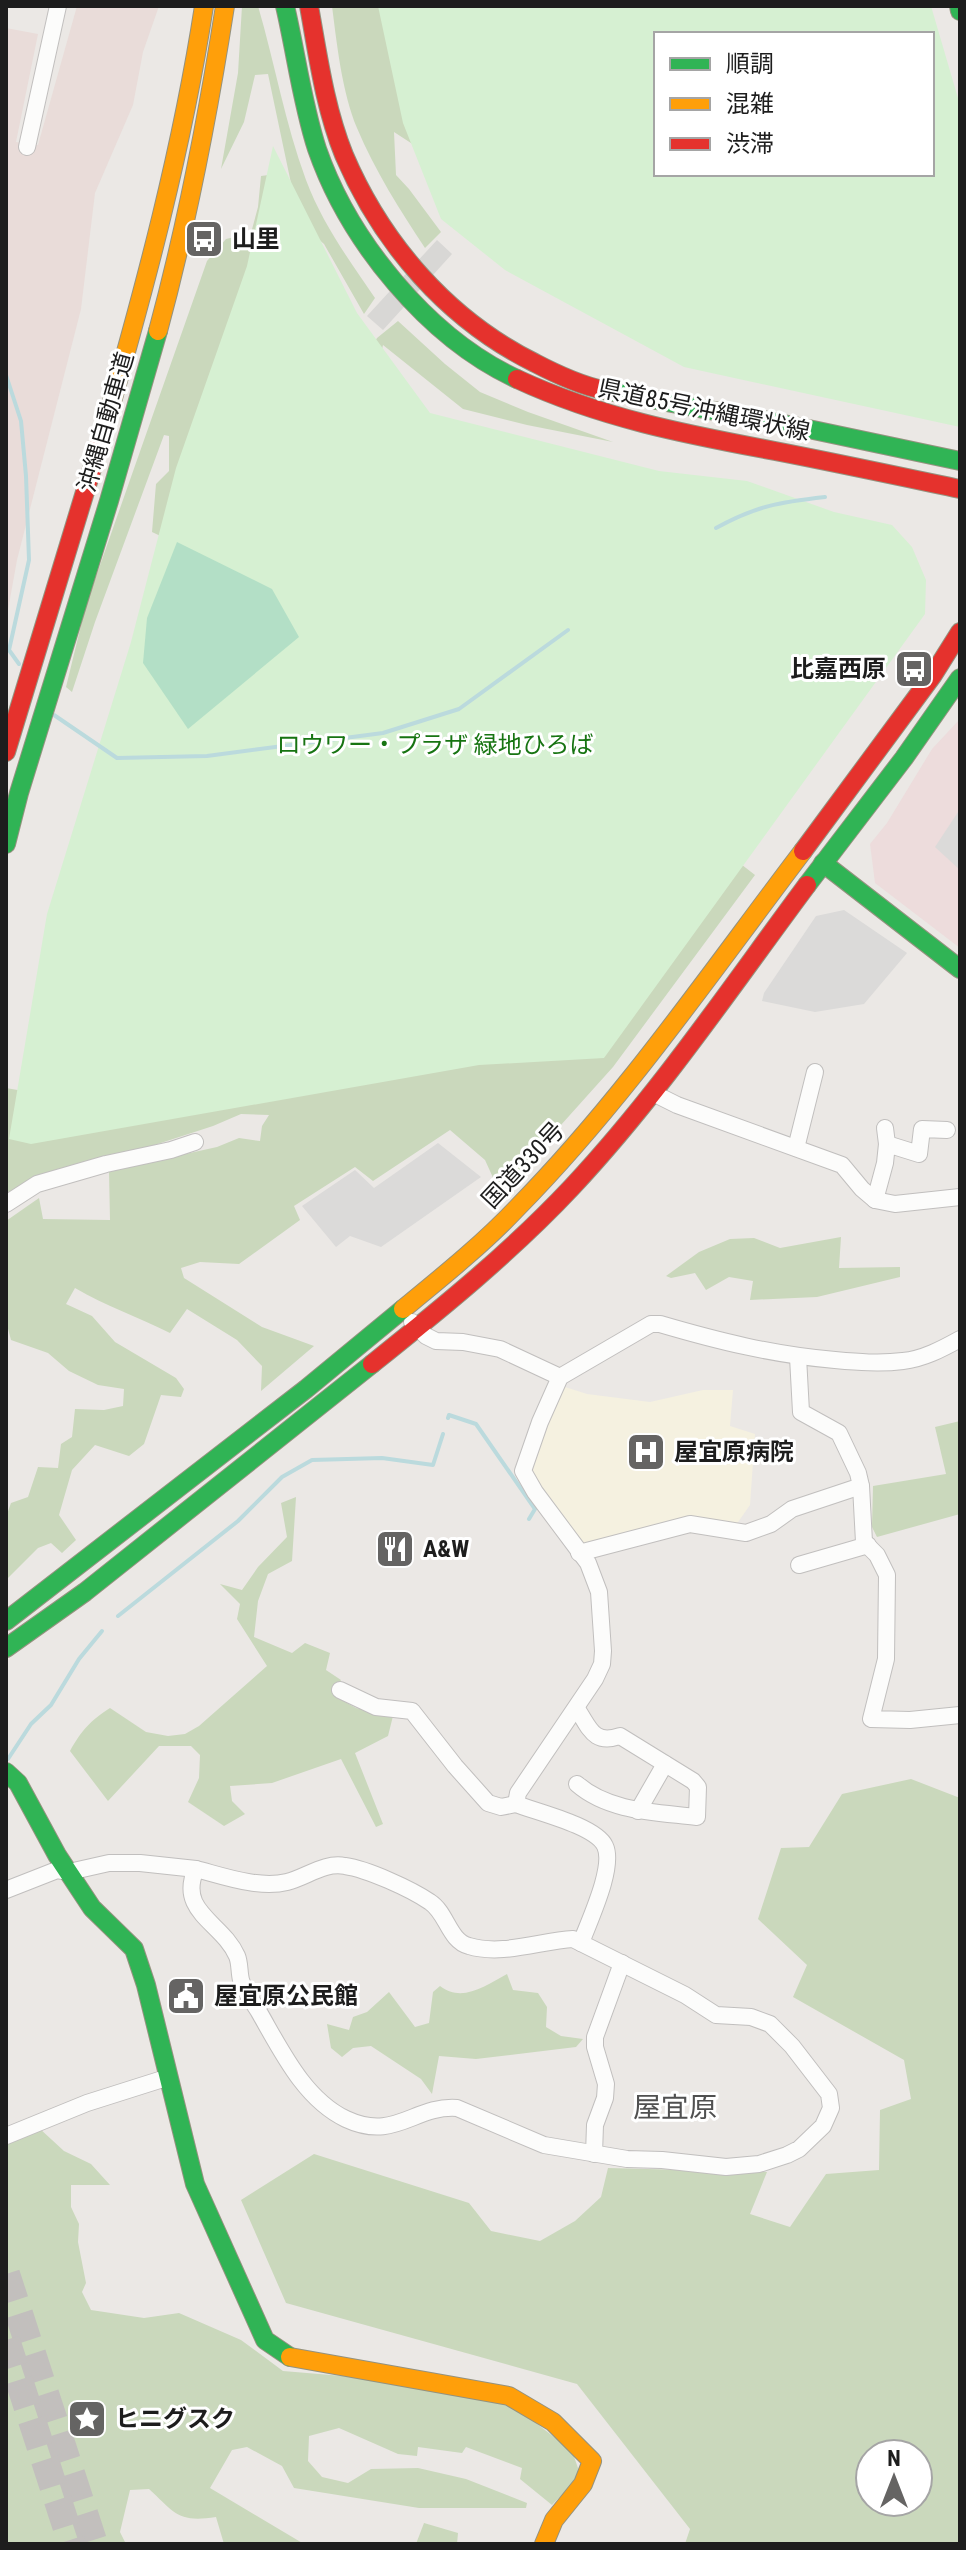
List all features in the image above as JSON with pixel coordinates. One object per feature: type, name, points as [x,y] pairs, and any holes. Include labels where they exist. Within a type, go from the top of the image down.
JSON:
[{"type":"main road","name":"沖縄自動車道","points":[[6,752],[143,292],[172,180],[204,6]]},
{"type":"main road","name":"沖縄自動車道","points":[[6,844],[166,298],[195,184],[225,6]]},
{"type":"main road","name":"県道85号沖縄環状線","points":[[285,6],[311,130],[339,199],[392,280],[465,350],[546,394],[611,417],[669,432],[960,489]]},
{"type":"main road","name":"県道85号沖縄環状線","points":[[309,6],[336,128],[361,190],[386,232],[415,271],[448,305],[482,333],[531,363],[598,389],[960,461]]},
{"type":"main road","name":"国道330号","points":[[6,1621],[212,1463],[401,1310],[515,1211],[611,1104],[880,748],[960,632]]},
{"type":"main road","name":"国道330号","points":[[6,1648],[85,1592],[417,1328],[483,1274],[531,1228],[591,1166],[653,1093],[823,863],[899,766],[960,678]]},
{"type":"main road","points":[[823,863],[960,969]]},
{"type":"main road","points":[[6,1772],[18,1783],[57,1855],[92,1908],[134,1949],[146,1985],[195,2184],[265,2340],[293,2359],[509,2396],[553,2422],[592,2461],[583,2484],[554,2520],[544,2544]]},
{"type":"street","points":[[27,147],[58,6]]},
{"type":"street","points":[[796,1148],[815,1072]]},
{"type":"street","points":[[653,1093],[677,1105],[842,1165],[875,1200],[895,1204],[960,1197]]},
{"type":"street","points":[[875,1200],[885,1163],[886,1136],[919,1154],[922,1129],[947,1130]]},
{"type":"street","points":[[6,1204],[37,1184],[195,1142]]},
{"type":"street","points":[[401,1310],[417,1328],[436,1341],[500,1349],[560,1377]]},
{"type":"street","points":[[516,1804],[518,1793],[577,1709],[602,1664],[599,1592],[588,1563],[523,1471],[560,1377],[651,1324],[744,1348],[798,1357],[869,1363],[905,1361],[935,1352],[960,1339]]},
{"type":"street","points":[[798,1357],[801,1412],[839,1433],[861,1486],[864,1542],[877,1555],[887,1575],[886,1659],[871,1719],[910,1720],[960,1715]]},
{"type":"street","points":[[579,1553],[690,1524],[746,1533],[771,1524],[792,1509],[861,1486]]},
{"type":"street","points":[[799,1565],[868,1545]]},
{"type":"street","points":[[340,1690],[376,1707],[412,1711],[488,1803],[501,1807],[516,1804],[598,1836],[606,1847],[608,1860],[581,1943]]},
{"type":"street","points":[[577,1709],[594,1735],[601,1739],[620,1736],[693,1781],[698,1787],[697,1817],[638,1811],[587,1792],[577,1784]]},
{"type":"street","points":[[638,1811],[665,1764]]},
{"type":"street","points":[[6,1890],[57,1870],[69,1872],[109,1863],[196,1869],[253,1882],[284,1883],[332,1864],[348,1866],[378,1876],[431,1902],[456,1940],[468,1946],[505,1949],[573,1939],[685,1995],[716,2015],[751,2017],[770,2024],[792,2046],[829,2094],[831,2108],[823,2126],[799,2149],[759,2164],[726,2167],[594,2154],[544,2145],[457,2108],[443,2107],[394,2126],[371,2127],[347,2120],[322,2104],[301,2080],[244,1986],[237,1955],[197,1908],[191,1897],[190,1884],[196,1869]]},
{"type":"street","points":[[594,2154],[595,2125],[605,2098],[606,2084],[595,2037],[622,1963]]},
{"type":"street","points":[[6,2136],[87,2103],[169,2077]]},
{"type":"shaded area","points":[[77,6],[159,6],[143,52],[133,105],[95,193],[81,309],[17,560],[6,621],[6,28],[38,34],[16,142],[38,145]]},
{"type":"shaded area","points":[[960,719],[960,948],[875,883],[870,844],[887,823],[932,749]]},
{"type":"shaded area","points":[[960,809],[960,870],[935,847]]},
{"type":"shaded area","points":[[844,910],[907,953],[864,1004],[815,1012],[762,1001],[764,993],[816,916]]},
{"type":"shaded area","points":[[438,1143],[481,1177],[381,1247],[350,1236],[336,1247],[302,1206],[355,1170],[374,1188]]},
{"type":"shaded area","name":"屋宜原病院","points":[[565,1387],[587,1394],[650,1402],[703,1390],[733,1390],[730,1426],[755,1434],[750,1505],[736,1525],[582,1547],[536,1482],[533,1470],[545,1425]]},
{"type":"green space","points":[[242,6],[258,6],[292,137],[312,196],[375,298],[364,314],[324,244],[306,228],[171,541],[152,532],[156,484],[169,471],[169,436],[164,435],[72,692],[66,687],[86,605],[207,261],[226,239],[251,233],[258,207],[261,176],[276,174],[292,188],[268,74],[255,75],[244,122],[221,169],[238,73]]},
{"type":"green space","points":[[332,6],[528,6],[414,145],[394,132],[396,175],[441,232],[425,248],[380,175],[357,128],[344,84]]},
{"type":"green space","points":[[378,6],[931,6],[960,105],[960,427],[684,367],[505,270],[441,219],[403,123]]},
{"type":"green space","name":"ロウワー・プラザ 緑地ひろば","points":[[273,146],[357,313],[430,413],[659,471],[747,481],[834,512],[892,525],[912,547],[926,580],[925,614],[604,1058],[479,1065],[31,1144],[9,1139],[47,914],[131,642],[176,468],[247,266]]},
{"type":"green space","points":[[398,321],[480,392],[613,442],[463,409],[383,345],[374,383],[366,358],[377,338]]},
{"type":"green space","points":[[177,542],[272,589],[299,637],[188,729],[143,663],[147,618]]},
{"type":"green space","points":[[737,861],[755,875],[613,1067],[500,1193],[485,1160],[450,1130],[373,1181],[355,1167],[294,1206],[300,1220],[239,1264],[200,1262],[181,1268],[184,1278],[262,1327],[314,1346],[261,1391],[262,1366],[237,1340],[187,1309],[170,1333],[75,1288],[66,1304],[92,1316],[115,1342],[176,1378],[184,1389],[181,1397],[161,1395],[144,1444],[129,1456],[95,1445],[72,1470],[59,1515],[76,1540],[62,1553],[51,1543],[38,1548],[6,1580],[6,1517],[11,1503],[28,1497],[38,1467],[58,1468],[61,1444],[72,1437],[75,1409],[104,1410],[123,1406],[124,1389],[98,1385],[69,1371],[48,1353],[11,1340],[6,1321],[6,1221],[39,1198],[43,1219],[110,1220],[109,1171],[217,1147],[239,1138],[260,1141],[262,1126],[269,1115],[241,1114],[133,1152],[57,1170],[6,1193],[6,1088],[29,1092]]},
{"type":"green space","points":[[841,1237],[839,1268],[900,1267],[900,1277],[817,1297],[750,1300],[753,1281],[729,1277],[706,1290],[695,1273],[671,1278],[666,1276],[699,1252],[730,1239],[754,1238],[780,1248]]},
{"type":"green space","points":[[960,1421],[960,1514],[877,1537],[872,1527],[873,1486],[946,1474],[935,1427]]},
{"type":"green space","points":[[296,1497],[292,1561],[268,1574],[258,1601],[254,1637],[292,1653],[305,1643],[330,1653],[326,1670],[341,1680],[333,1695],[356,1708],[393,1716],[388,1736],[355,1753],[383,1824],[376,1827],[341,1759],[272,1783],[230,1786],[232,1801],[245,1814],[224,1826],[188,1802],[199,1778],[200,1755],[191,1746],[159,1746],[108,1801],[70,1751],[82,1732],[97,1717],[110,1708],[146,1732],[168,1736],[185,1734],[199,1726],[267,1666],[237,1619],[240,1604],[220,1584],[242,1590],[258,1567],[287,1537],[281,1503]]},
{"type":"green space","points":[[911,1779],[960,1798],[960,2544],[685,2544],[690,2529],[577,2384],[286,2303],[241,2200],[314,2154],[469,2203],[491,2231],[540,2241],[575,2221],[601,2197],[608,2168],[767,2172],[750,2214],[790,2227],[826,2174],[879,2170],[880,2110],[911,2099],[904,2060],[793,1997],[807,1965],[758,1919],[781,1848],[809,1847],[842,1794]]},
{"type":"green space","points":[[507,1974],[513,1990],[538,1993],[547,2007],[546,2027],[561,2036],[583,2039],[576,2047],[476,2059],[439,2056],[432,2094],[421,2079],[371,2046],[353,2048],[342,2057],[331,2048],[327,2024],[349,2030],[353,2017],[367,2012],[389,1992],[415,2027],[429,2023],[433,1992],[440,1986],[448,1991],[465,1993],[482,1988]]},
{"type":"green space","points":[[39,2128],[64,2151],[91,2164],[110,2185],[71,2185],[71,2207],[79,2224],[78,2242],[86,2283],[82,2292],[91,2310],[144,2318],[179,2313],[241,2340],[283,2371],[379,2379],[514,2406],[572,2451],[578,2468],[577,2479],[552,2505],[520,2479],[522,2468],[466,2447],[462,2453],[418,2447],[417,2456],[398,2454],[339,2428],[309,2436],[308,2461],[322,2477],[348,2483],[371,2469],[418,2468],[466,2479],[527,2503],[526,2508],[419,2508],[294,2488],[282,2466],[247,2447],[232,2450],[210,2488],[304,2544],[224,2544],[216,2517],[185,2517],[149,2489],[130,2490],[120,2532],[126,2544],[6,2544],[6,2144]]},
{"type":"green space","points":[[424,2523],[458,2533],[457,2544],[416,2544]]},
{"type":"pier","points":[[437,240],[452,254],[383,330],[367,316]]},
{"type":"waterway","points":[[6,375],[21,421],[26,476],[29,560],[9,650],[19,664]]},
{"type":"waterway","points":[[716,528],[769,506],[825,497]]},
{"type":"waterway","points":[[54,715],[117,758],[207,756],[383,733],[459,709],[568,630]]},
{"type":"waterway","points":[[448,1418],[449,1415],[476,1424],[535,1509],[529,1519]]},
{"type":"waterway","points":[[118,1616],[238,1521],[282,1477],[312,1460],[382,1458],[433,1465],[443,1434]]},
{"type":"waterway","points":[[8,1759],[31,1724],[51,1705],[79,1659],[102,1631]]},
{"type":"tunnel","points":[[6,2274],[94,2544]]},
{"type":"tunnel","points":[[6,2340],[72,2544]]},
{"type":"traffic: fast","points":[[285,6],[317,149],[349,218],[396,283],[423,312],[453,339],[517,379]]},
{"type":"traffic: fast","points":[[959,6],[960,11]]},
{"type":"traffic: fast","points":[[6,844],[158,331]]},
{"type":"traffic: fast","points":[[603,390],[960,461]]},
{"type":"traffic: fast","points":[[807,885],[904,758],[960,678]]},
{"type":"traffic: fast","points":[[823,863],[960,969]]},
{"type":"traffic: fast","points":[[6,1621],[306,1389],[403,1309]]},
{"type":"traffic: fast","points":[[6,1648],[85,1592],[372,1364]]},
{"type":"traffic: fast","points":[[6,1772],[18,1783],[57,1855],[92,1908],[134,1949],[146,1985],[195,2184],[265,2340],[290,2357]]},
{"type":"traffic: slow","points":[[105,426],[161,218],[185,112],[204,6]]},
{"type":"traffic: slow","points":[[158,331],[196,169],[225,6]]},
{"type":"traffic: slow","points":[[403,1309],[504,1221],[594,1123],[666,1034],[803,851]]},
{"type":"traffic: slow","points":[[290,2357],[509,2396],[553,2422],[592,2461],[583,2484],[554,2520],[544,2544]]},
{"type":"traffic: jam","points":[[309,6],[337,137],[360,188],[398,249],[446,302],[503,345],[560,375],[603,390]]},
{"type":"traffic: jam","points":[[517,379],[548,393],[643,423],[960,489]]},
{"type":"traffic: jam","points":[[6,752],[105,426]]},
{"type":"traffic: jam","points":[[803,851],[933,675],[960,632]]},
{"type":"traffic: jam","points":[[372,1364],[500,1257],[549,1211],[604,1152],[665,1077],[807,885]]},
{"type":"place","name":"山里","points":[[204,239]]},
{"type":"place","name":"比嘉西原","points":[[914,669]]},
{"type":"place","name":"屋宜原病院","points":[[646,1452]]},
{"type":"place","name":"A&W","points":[[395,1549]]},
{"type":"place","name":"屋宜原公民館","points":[[186,1996]]},
{"type":"place","name":"ヒニグスク","points":[[87,2419]]},
{"type":"district","name":"屋宜原","points":[[675,2107]]}]
